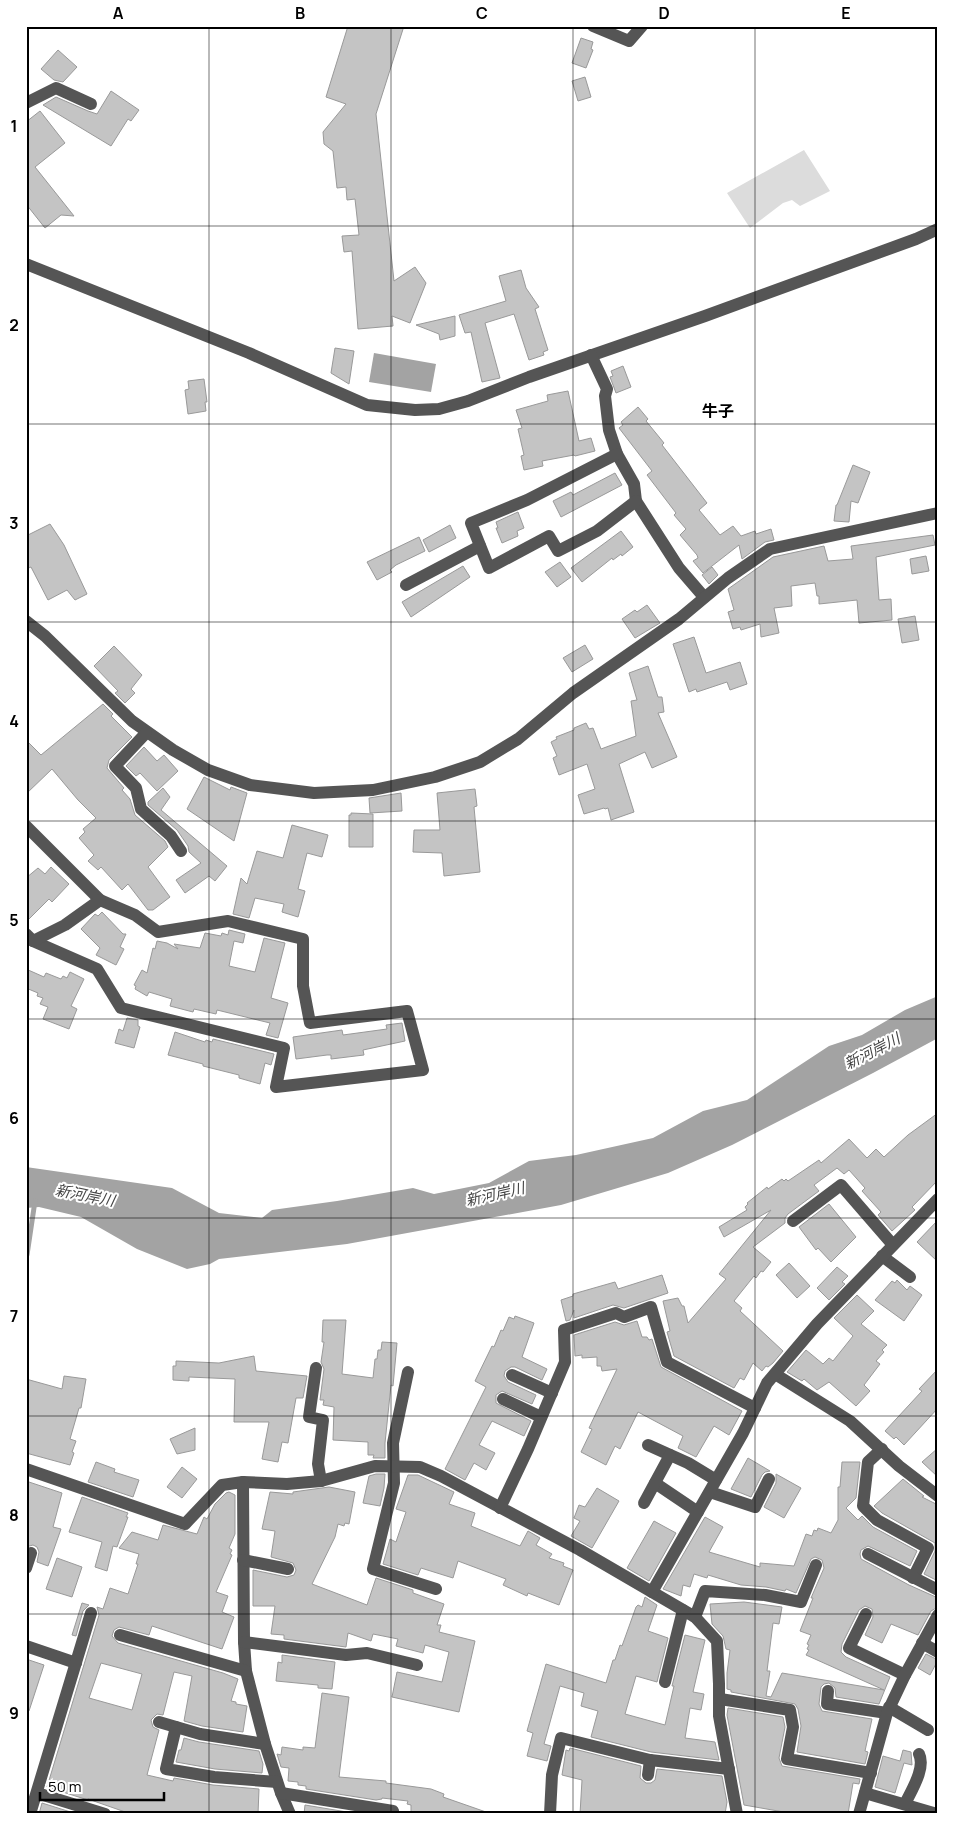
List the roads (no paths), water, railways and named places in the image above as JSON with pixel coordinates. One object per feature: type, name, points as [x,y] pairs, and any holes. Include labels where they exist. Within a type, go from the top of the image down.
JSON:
[{"type":"street","points":[[593,26],[629,41],[642,26]]},
{"type":"street","points":[[26,103],[56,88],[91,104]]},
{"type":"street","points":[[26,264],[249,353],[367,405],[415,410],[439,409],[468,401],[529,376],[714,313],[916,239],[938,229]]},
{"type":"street","points":[[592,355],[607,389],[605,396],[609,430],[617,454],[634,484],[636,501],[679,568],[704,597]]},
{"type":"street","points":[[617,454],[527,500],[471,523],[489,568],[549,536],[558,550],[597,531],[636,501]]},
{"type":"street","points":[[26,621],[45,636],[104,695],[146,733],[208,770],[250,785],[314,793],[373,790],[435,777],[480,762],[518,739],[573,693],[679,619],[704,597],[770,549],[938,513]]},
{"type":"street","points":[[406,585],[480,546]]},
{"type":"street","points":[[146,733],[115,766],[136,788],[141,809],[171,836],[181,851]]},
{"type":"street","points":[[26,826],[100,900],[135,915],[158,932],[228,921],[303,939],[303,986],[310,1023],[407,1010],[423,1070],[276,1087],[284,1048],[120,1008],[97,969],[30,938]]},
{"type":"street","points":[[30,938],[65,926],[100,900]]},
{"type":"street","points":[[793,1221],[841,1185],[893,1245]]},
{"type":"street","points":[[652,1592],[710,1492],[767,1383],[817,1324],[938,1199]]},
{"type":"street","points":[[882,1256],[910,1277]]},
{"type":"street","points":[[500,1508],[565,1362],[564,1330],[616,1313],[624,1316],[651,1307],[667,1362],[755,1408]]},
{"type":"street","points":[[316,1368],[309,1416],[323,1420],[318,1464],[321,1481]]},
{"type":"street","points":[[408,1372],[393,1443],[394,1483],[373,1569],[436,1589]]},
{"type":"street","points":[[775,1374],[850,1421],[899,1466],[938,1496]]},
{"type":"street","points":[[512,1375],[552,1392]]},
{"type":"street","points":[[503,1399],[542,1417]]},
{"type":"street","points":[[648,1445],[688,1463],[716,1480]]},
{"type":"street","points":[[882,1449],[868,1462],[863,1506],[877,1520],[928,1548],[913,1578]]},
{"type":"street","points":[[644,1503],[670,1455]]},
{"type":"street","points":[[26,1469],[185,1524],[222,1485],[243,1482],[287,1484],[321,1481],[375,1466],[420,1467],[580,1550],[695,1617],[717,1641],[719,1716],[740,1813]]},
{"type":"street","points":[[710,1492],[755,1508],[770,1479]]},
{"type":"street","points":[[243,1482],[244,1642],[246,1671],[265,1744],[279,1788],[290,1814]]},
{"type":"street","points":[[655,1483],[698,1512]]},
{"type":"street","points":[[26,1568],[31,1554]]},
{"type":"street","points":[[868,1554],[938,1590]]},
{"type":"street","points":[[244,1560],[288,1570]]},
{"type":"street","points":[[695,1617],[705,1591],[765,1595],[801,1602],[816,1565]]},
{"type":"street","points":[[665,1682],[683,1610]]},
{"type":"street","points":[[30,1814],[90,1614]]},
{"type":"street","points":[[866,1614],[849,1648],[905,1675]]},
{"type":"street","points":[[859,1814],[888,1710],[938,1615]]},
{"type":"street","points":[[120,1636],[246,1671]]},
{"type":"street","points":[[244,1642],[346,1655],[367,1653],[417,1665]]},
{"type":"street","points":[[922,1643],[938,1652]]},
{"type":"street","points":[[26,1646],[76,1663]]},
{"type":"street","points":[[828,1691],[826,1704],[888,1710],[928,1730]]},
{"type":"street","points":[[720,1699],[790,1710],[793,1727],[787,1759],[870,1773]]},
{"type":"street","points":[[159,1722],[200,1734],[265,1744]]},
{"type":"street","points":[[176,1727],[166,1769],[279,1788],[394,1811]]},
{"type":"street","points":[[550,1814],[552,1775],[561,1738],[650,1760],[729,1769]]},
{"type":"street","points":[[904,1804],[920,1767],[922,1759],[920,1754]]},
{"type":"street","points":[[648,1775],[650,1760]]},
{"type":"street","points":[[37,1793],[105,1814]]},
{"type":"street","points":[[865,1793],[937,1814]]},
{"type":"water","points":[[374,353],[436,364],[431,392],[369,382]]},
{"type":"water","name":"新河岸川","points":[[938,996],[938,1038],[732,1145],[668,1173],[561,1205],[347,1244],[219,1259],[210,1264],[187,1269],[137,1249],[81,1217],[39,1207],[26,1208],[26,1167],[172,1188],[219,1213],[262,1218],[272,1210],[413,1188],[434,1194],[489,1183],[529,1161],[576,1155],[653,1138],[703,1111],[747,1100],[829,1046],[862,1035],[905,1010]]},
{"type":"waterway","points":[[27,1255],[35,1201]]},
{"type":"district","name":"牛子","points":[[718,411]]}]
